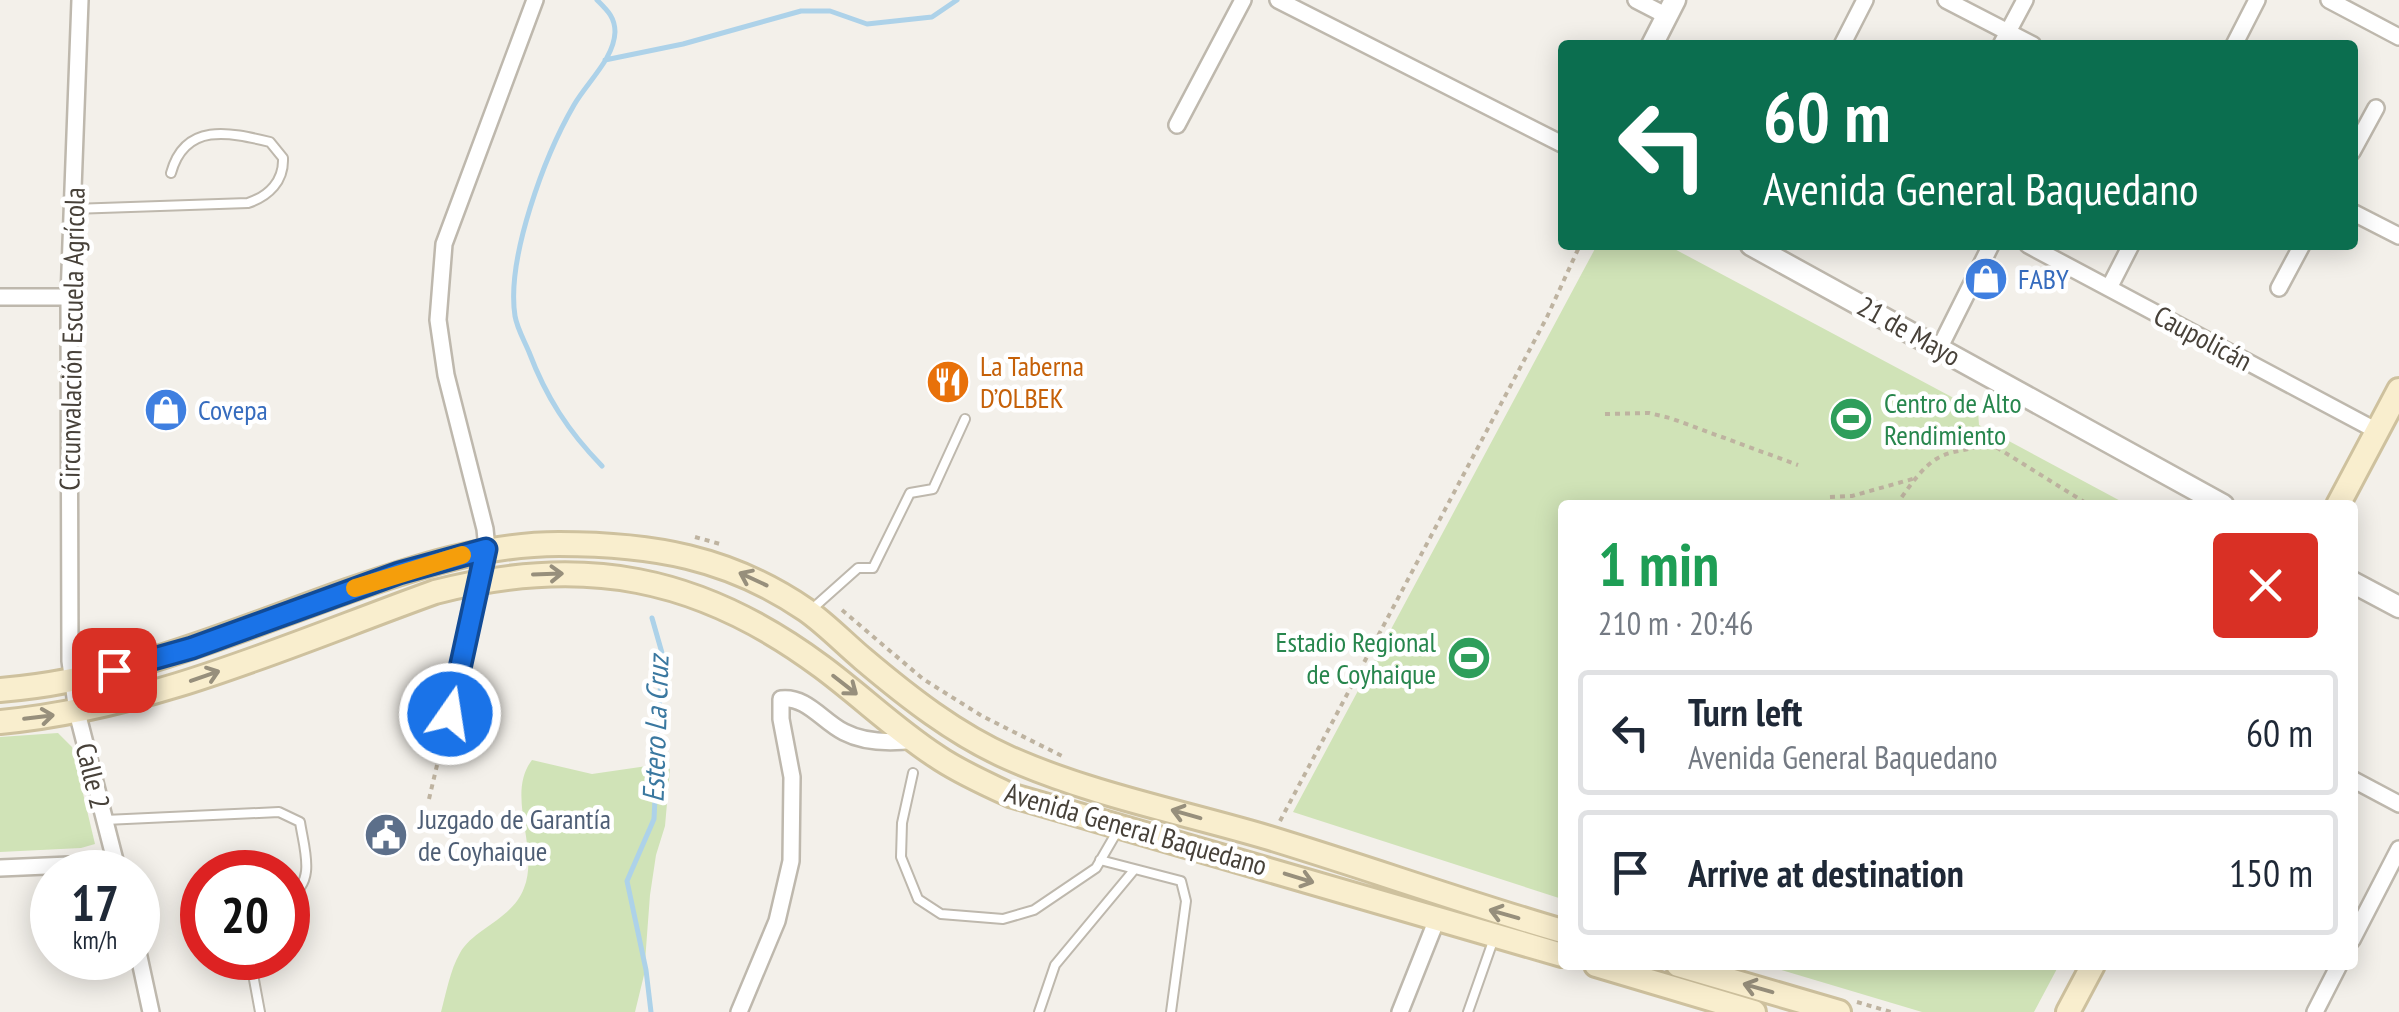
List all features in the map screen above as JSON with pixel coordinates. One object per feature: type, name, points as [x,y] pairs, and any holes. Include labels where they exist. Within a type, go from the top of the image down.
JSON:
[{"type":"main road","points":[[2341,500],[2399,390]]},
{"type":"main road","name":"Avenida General Baquedano","points":[[4,690],[162,658],[399,573],[486,549],[556,544],[677,552],[722,565],[817,604],[890,681],[967,737],[1009,758],[1061,778],[1271,839],[1558,930]]},
{"type":"main road","name":"Avenida General Baquedano","points":[[0,722],[77,712],[144,696],[435,592],[479,581],[519,574],[571,573],[653,583],[743,616],[779,636],[915,740],[962,772],[1010,795],[1558,954]]},
{"type":"main road","points":[[1613,970],[1754,1012]]},
{"type":"main road","points":[[1695,970],[1838,1012]]},
{"type":"main road","points":[[2068,1012],[2090,970]]},
{"type":"street","name":"Circunvalación Escuela Agrícola","points":[[71,678],[70,297],[80,0]]},
{"type":"street","points":[[479,581],[486,549],[485,528],[446,376],[438,320],[444,244],[535,0]]},
{"type":"street","points":[[1177,125],[1243,0]]},
{"type":"street","points":[[1278,0],[1558,142]]},
{"type":"street","points":[[1636,0],[1671,8],[1655,40]]},
{"type":"street","points":[[1845,40],[1865,0]]},
{"type":"street","points":[[1946,0],[2004,38],[2025,0]]},
{"type":"street","points":[[2237,40],[2257,0]]},
{"type":"street","points":[[2330,0],[2399,37]]},
{"type":"street","points":[[2358,141],[2376,108]]},
{"type":"street","points":[[2358,215],[2399,236]]},
{"type":"street","name":"21 de Mayo","points":[[1760,250],[2215,500]]},
{"type":"street","points":[[1940,348],[1989,250]]},
{"type":"street","name":"Caupolicán","points":[[2037,250],[2377,431]]},
{"type":"street","points":[[2109,288],[2128,250]]},
{"type":"street","points":[[2280,288],[2299,250]]},
{"type":"street","points":[[0,297],[70,297]]},
{"type":"street","points":[[2358,585],[2399,607]]},
{"type":"street","name":"Calle 2","points":[[71,678],[112,850]]},
{"type":"street","points":[[740,1012],[777,921],[791,860],[792,778],[781,699],[807,704],[844,732],[870,741],[915,740]]},
{"type":"street","points":[[2358,781],[2399,804]]},
{"type":"street","points":[[2358,928],[2399,848]]},
{"type":"street","points":[[0,868],[30,868]]},
{"type":"street","points":[[1400,1012],[1437,918]]},
{"type":"street","points":[[2316,1012],[2337,970]]},
{"type":"street","points":[[144,980],[151,1012]]},
{"type":"lane","points":[[72,209],[248,203],[272,188],[284,165],[280,151],[270,142],[215,134],[199,136],[185,146],[171,174]]},
{"type":"lane","points":[[817,604],[858,568],[874,568],[910,493],[932,488],[965,419]]},
{"type":"lane","points":[[450,714],[479,581]]},
{"type":"lane","points":[[913,772],[902,823],[902,857],[918,900],[941,914],[1004,919],[1034,910],[1096,868],[1120,826]]},
{"type":"lane","points":[[104,820],[279,812],[300,822],[304,850]]},
{"type":"lane","points":[[1100,860],[1181,881],[1186,901],[1171,1012]]},
{"type":"lane","points":[[1039,1012],[1055,965],[1134,870]]},
{"type":"lane","points":[[1468,1012],[1494,936]]},
{"type":"lane","points":[[254,980],[260,1012]]},
{"type":"path","points":[[1292,828],[1278,825],[1547,317],[1578,250]]},
{"type":"path","points":[[1604,414],[1649,413],[1670,418],[1798,465]]},
{"type":"path","points":[[1900,500],[1940,456],[1969,451],[1988,442],[1994,434]]},
{"type":"path","points":[[1988,442],[2081,500]]},
{"type":"path","points":[[1830,498],[1852,496],[1916,478]]},
{"type":"path","points":[[688,535],[721,544]]},
{"type":"path","points":[[817,604],[982,716],[1064,756]]},
{"type":"path","points":[[428,799],[450,714]]},
{"type":"green space","name":"Estadio Regional de Coyhaique","points":[[1594,250],[1676,250],[1978,411],[1979,425],[2119,500],[1558,500],[1558,898],[1293,812]]},
{"type":"green space","points":[[58,733],[72,747],[95,844],[0,852],[0,737]]},
{"type":"green space","points":[[532,760],[592,774],[654,765],[670,769],[665,826],[650,895],[644,975],[635,1012],[441,1012],[451,974],[466,944],[511,908],[524,888],[528,856],[522,789]]},
{"type":"green space","points":[[1782,970],[2056,970],[2034,1012],[1922,1012]]},
{"type":"waterway","name":"Estero La Cruz","points":[[597,0],[614,22],[613,42],[605,61],[574,105],[540,178],[522,237],[514,292],[517,325],[543,384],[568,426],[602,466]]},
{"type":"waterway","points":[[605,60],[683,44],[801,11],[830,11],[867,24],[932,17],[957,0]]},
{"type":"waterway","name":"Estero La Cruz","points":[[651,1012],[627,881],[654,819],[662,653],[652,618]]},
{"type":"slow traffic","points":[[355,588],[462,555]]},
{"type":"place","name":"FABY","points":[[1986,279]]},
{"type":"place","name":"La Taberna D’OLBEK","points":[[948,382]]},
{"type":"place","name":"Covepa","points":[[166,410]]},
{"type":"place","name":"Centro de Alto Rendimiento","points":[[1851,419]]},
{"type":"place","name":"Estadio Regional de Coyhaique","points":[[1469,658]]},
{"type":"place","name":"Juzgado de Garantía de Coyhaique","points":[[386,835]]},
{"type":"route","points":[[114,670],[192,648],[399,573],[486,549],[450,714]]}]
